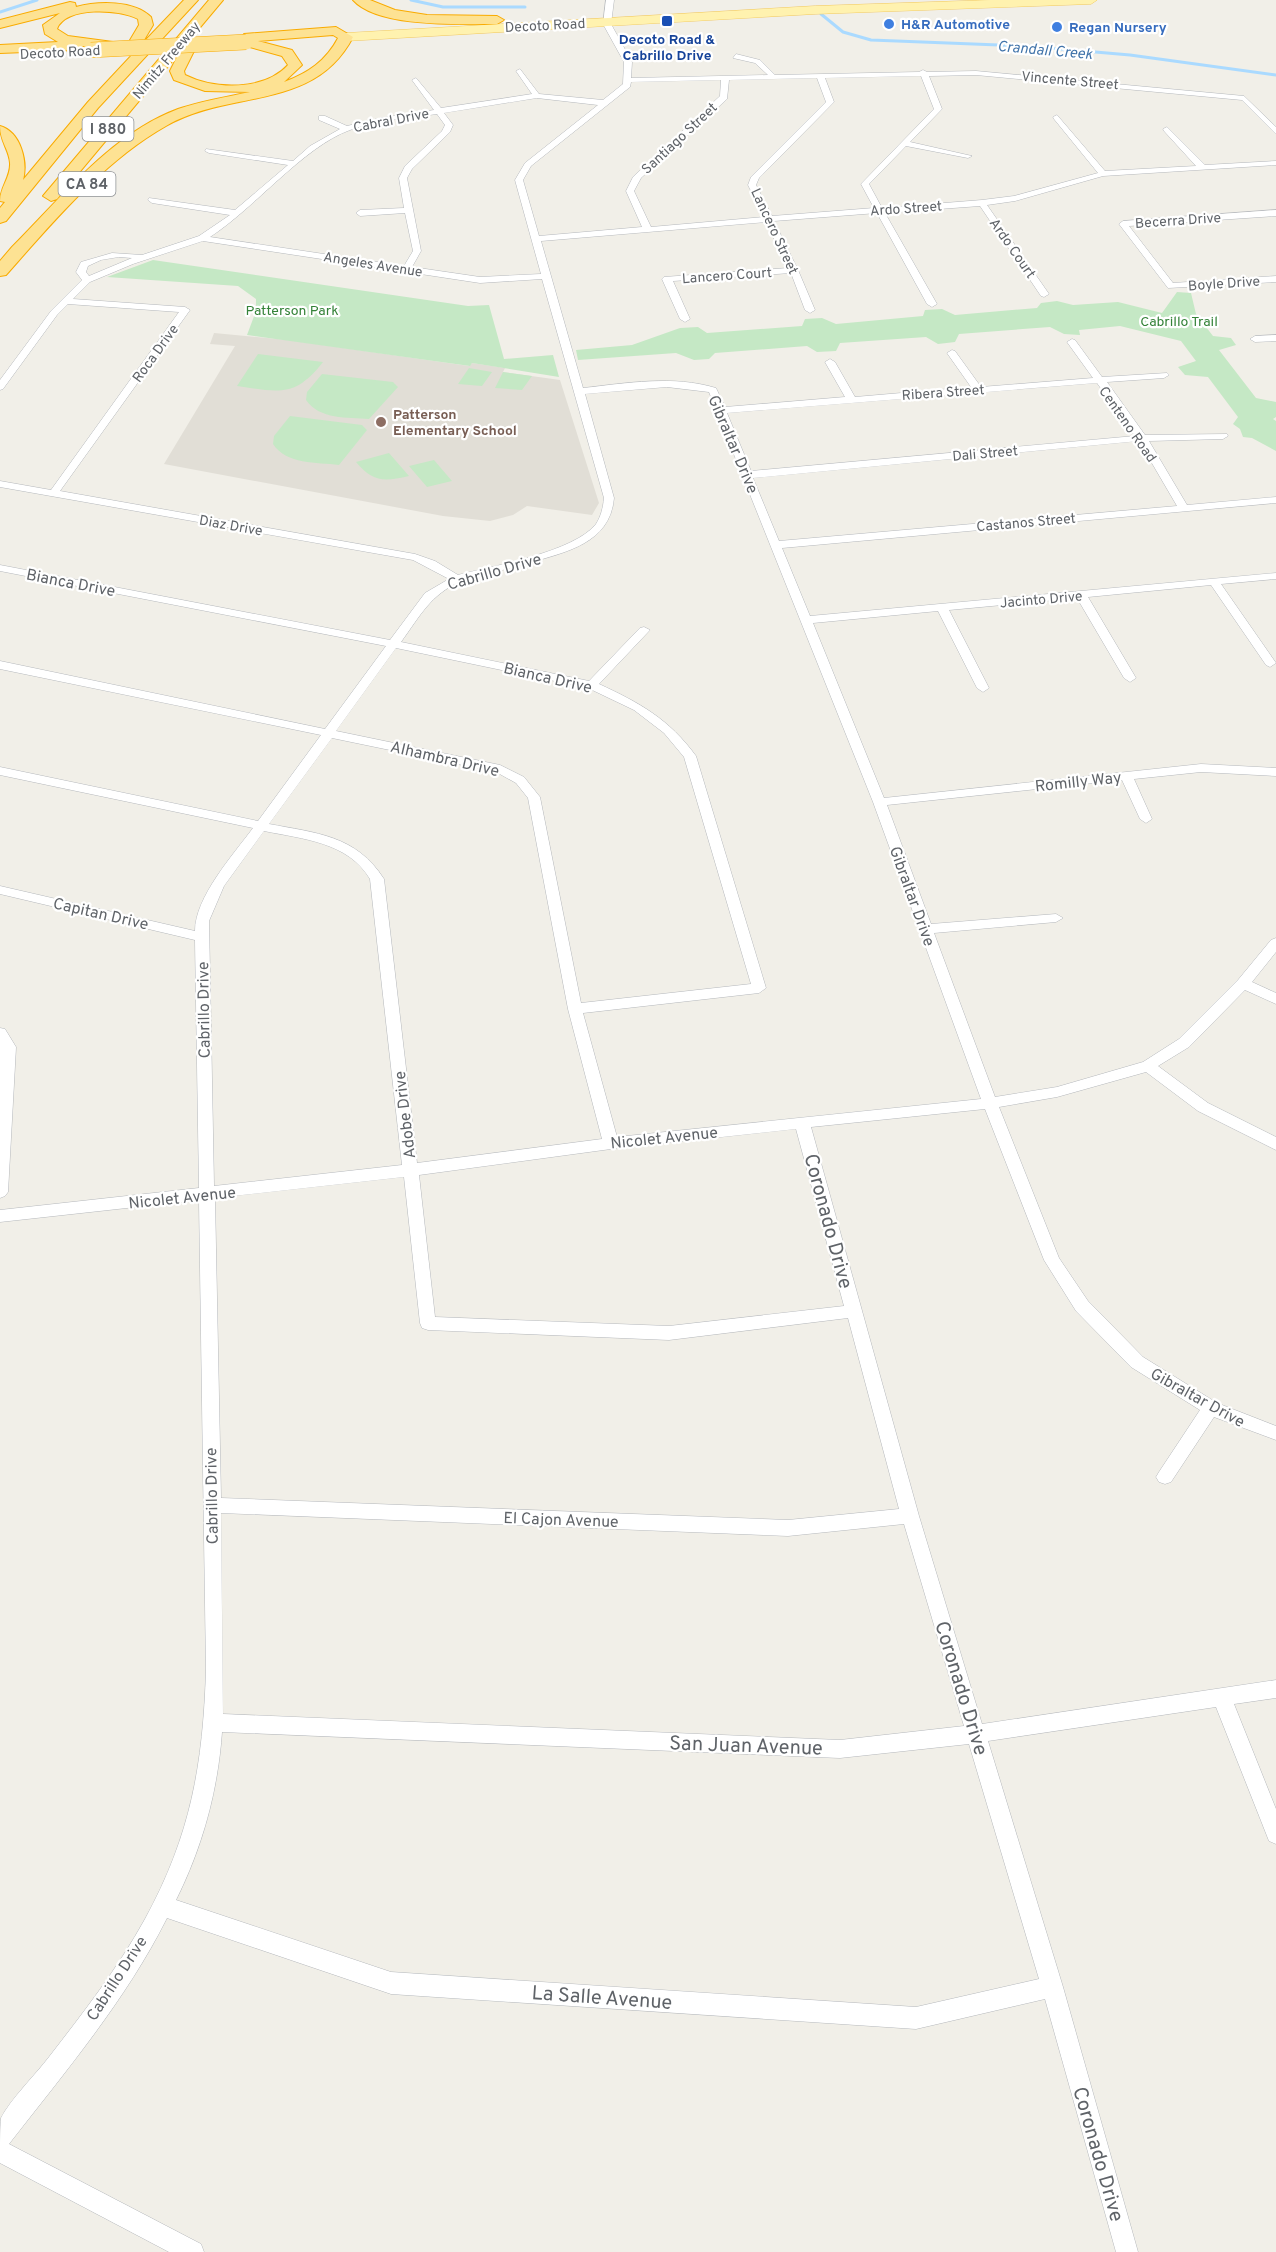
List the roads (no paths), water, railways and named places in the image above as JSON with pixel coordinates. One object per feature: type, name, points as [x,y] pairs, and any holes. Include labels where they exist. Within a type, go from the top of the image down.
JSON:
[{"type":"highway","points":[[0,24],[90,0]]},
{"type":"highway","name":"Nimitz Freeway","points":[[0,218],[93,105],[191,0]]},
{"type":"highway","points":[[360,0],[377,9],[404,16],[438,20],[497,20]]},
{"type":"highway","points":[[213,4],[180,63],[177,71],[179,77],[186,82],[210,88],[243,88],[279,79],[292,70],[295,64],[293,58],[287,53],[247,40]]},
{"type":"highway","name":"Nimitz Freeway","points":[[0,257],[213,4]]},
{"type":"highway","points":[[93,105],[144,31],[146,19],[132,11],[106,8],[65,15],[50,25],[50,31],[64,40],[108,45]]},
{"type":"highway","points":[[0,33],[22,19]]},
{"type":"highway","name":"Decoto Road","points":[[0,55],[341,34]]},
{"type":"highway","name":"CA 84","points":[[0,271],[142,132],[185,112],[276,89],[304,79],[334,60],[341,34]]},
{"type":"highway","name":"Decoto Road","points":[[0,49],[247,40]]},
{"type":"highway","points":[[0,130],[17,152],[20,165],[17,178],[0,203]]},
{"type":"main road","name":"Decoto Road","points":[[341,34],[574,24],[910,0]]},
{"type":"main road","points":[[607,22],[1007,2],[1091,0]]},
{"type":"main road","name":"Decoto Road","points":[[341,34],[497,20],[607,22]]},
{"type":"street","points":[[610,0],[607,22],[628,62],[629,80]]},
{"type":"street","points":[[736,56],[757,61],[769,68],[773,77]]},
{"type":"street","points":[[520,71],[537,96]]},
{"type":"street","name":"Vincente Street","points":[[629,80],[820,76],[846,71],[923,72],[1061,79],[1244,98],[1276,132]]},
{"type":"street","points":[[923,72],[938,109],[865,184],[932,304]]},
{"type":"street","name":"Lancero Street","points":[[810,310],[794,270],[752,185],[755,177],[830,102],[820,76]]},
{"type":"street","name":"Santiago Street","points":[[648,230],[630,191],[633,184],[637,177],[724,97],[725,79]]},
{"type":"street","points":[[406,269],[417,251],[403,178],[408,168],[446,132],[449,125],[416,80]]},
{"type":"street","name":"Cabrillo Drive","points":[[0,2137],[121,1976],[162,1906],[189,1848],[206,1784],[213,1724],[215,1670],[201,937],[208,903],[261,826],[429,596],[441,586],[457,579],[569,548],[586,539],[605,520],[609,510],[609,498],[519,187],[522,172],[622,91],[629,80]]},
{"type":"street","name":"Cabral Drive","points":[[0,387],[65,301],[87,280],[202,238],[224,224],[293,164],[327,138],[346,129],[438,110],[537,96],[606,103]]},
{"type":"street","points":[[1057,117],[1103,174]]},
{"type":"street","points":[[322,118],[346,129]]},
{"type":"street","points":[[1266,121],[1276,120]]},
{"type":"street","points":[[1167,129],[1202,167]]},
{"type":"street","points":[[906,144],[968,156]]},
{"type":"street","points":[[209,151],[293,164]]},
{"type":"street","name":"Ardo Street","points":[[534,239],[769,218],[982,203],[1015,198],[1103,174],[1276,163]]},
{"type":"street","points":[[152,200],[236,213]]},
{"type":"street","name":"Ardo Court","points":[[982,203],[1044,294]]},
{"type":"street","points":[[360,213],[408,210]]},
{"type":"street","name":"Becerra Drive","points":[[1171,286],[1123,224],[1276,213]]},
{"type":"street","name":"Angeles Avenue","points":[[202,238],[480,280],[544,276]]},
{"type":"street","name":"Cabral Drive","points":[[87,280],[81,272],[84,264],[93,259],[125,254],[143,258]]},
{"type":"street","name":"Lancero Court","points":[[685,319],[667,279],[794,270]]},
{"type":"street","name":"Boyle Drive","points":[[1171,286],[1276,279]]},
{"type":"street","name":"Roca Drive","points":[[54,494],[185,310],[65,301]]},
{"type":"street","points":[[1255,339],[1276,338]]},
{"type":"street","name":"Centeno Road","points":[[1072,342],[1097,380],[1142,438],[1183,507]]},
{"type":"street","points":[[952,352],[978,390]]},
{"type":"street","points":[[830,362],[851,399]]},
{"type":"street","name":"Ribera Street","points":[[722,410],[1164,375]]},
{"type":"street","name":"Gibraltar Drive","points":[[578,392],[702,381],[713,390],[879,802],[990,1103],[1052,1260],[1082,1306],[1137,1362],[1211,1407],[1250,1425],[1276,1432]]},
{"type":"street","name":"Dali Street","points":[[747,475],[1142,438],[1223,436]]},
{"type":"street","name":"Diaz Drive","points":[[0,484],[415,557],[431,563],[457,579]]},
{"type":"street","name":"Castanos Street","points":[[776,545],[1276,500]]},
{"type":"street","name":"Bianca Drive","points":[[0,568],[592,685],[638,707],[668,730],[690,756],[759,988],[575,1009]]},
{"type":"street","name":"Jacinto Drive","points":[[806,620],[1276,576]]},
{"type":"street","points":[[1214,582],[1270,663]]},
{"type":"street","points":[[1081,595],[1130,678]]},
{"type":"street","points":[[942,607],[983,688]]},
{"type":"street","points":[[592,685],[644,630]]},
{"type":"street","name":"Alhambra Drive","points":[[0,664],[500,769],[520,780],[534,796],[575,1009],[611,1143]]},
{"type":"street","name":"Romilly Way","points":[[879,802],[1201,768],[1276,772]]},
{"type":"street","name":"Adobe Drive","points":[[0,771],[342,845],[367,861],[377,879],[428,1323],[669,1333],[853,1311]]},
{"type":"street","points":[[1126,776],[1146,819]]},
{"type":"street","name":"Capitan Drive","points":[[0,890],[201,937]]},
{"type":"street","points":[[925,929],[1056,918]]},
{"type":"street","name":"Nicolet Avenue","points":[[0,1216],[207,1195],[611,1143],[990,1103],[1057,1092],[1148,1066],[1184,1042],[1243,983],[1276,943]]},
{"type":"street","points":[[1243,983],[1276,999]]},
{"type":"street","points":[[0,1033],[9,1047],[0,1192]]},
{"type":"street","points":[[1148,1066],[1203,1107],[1276,1144]]},
{"type":"street","name":"Coronado Drive","points":[[802,1122],[910,1516],[1052,1987],[1127,2252]]},
{"type":"street","points":[[1165,1477],[1211,1407]]},
{"type":"street","name":"El Cajon Avenue","points":[[211,1505],[788,1528],[910,1516]]},
{"type":"street","name":"San Juan Avenue","points":[[213,1724],[840,1749],[975,1734],[1276,1689]]},
{"type":"street","points":[[1222,1698],[1276,1834]]},
{"type":"street","name":"La Salle Avenue","points":[[162,1906],[391,1983],[916,2018],[1052,1987]]},
{"type":"street","points":[[0,2151],[193,2252]]},
{"type":"waterway","points":[[0,12],[37,0]]},
{"type":"waterway","name":"Crandall Creek","points":[[411,0],[443,7],[525,7]]},
{"type":"waterway","name":"Crandall Creek","points":[[821,14],[843,32],[871,40],[1026,46],[1130,55],[1276,75]]},
{"type":"place","name":"Decoto Road & Cabrillo Drive","points":[[667,21]]},
{"type":"place","name":"H&R Automotive","points":[[889,24]]},
{"type":"place","name":"Regan Nursery","points":[[1057,27]]},
{"type":"place","name":"Patterson Elementary School","points":[[381,422]]},
{"type":"park label","name":"Patterson Park","points":[[292,310]]},
{"type":"park label","name":"Cabrillo Trail","points":[[1179,321]]}]
